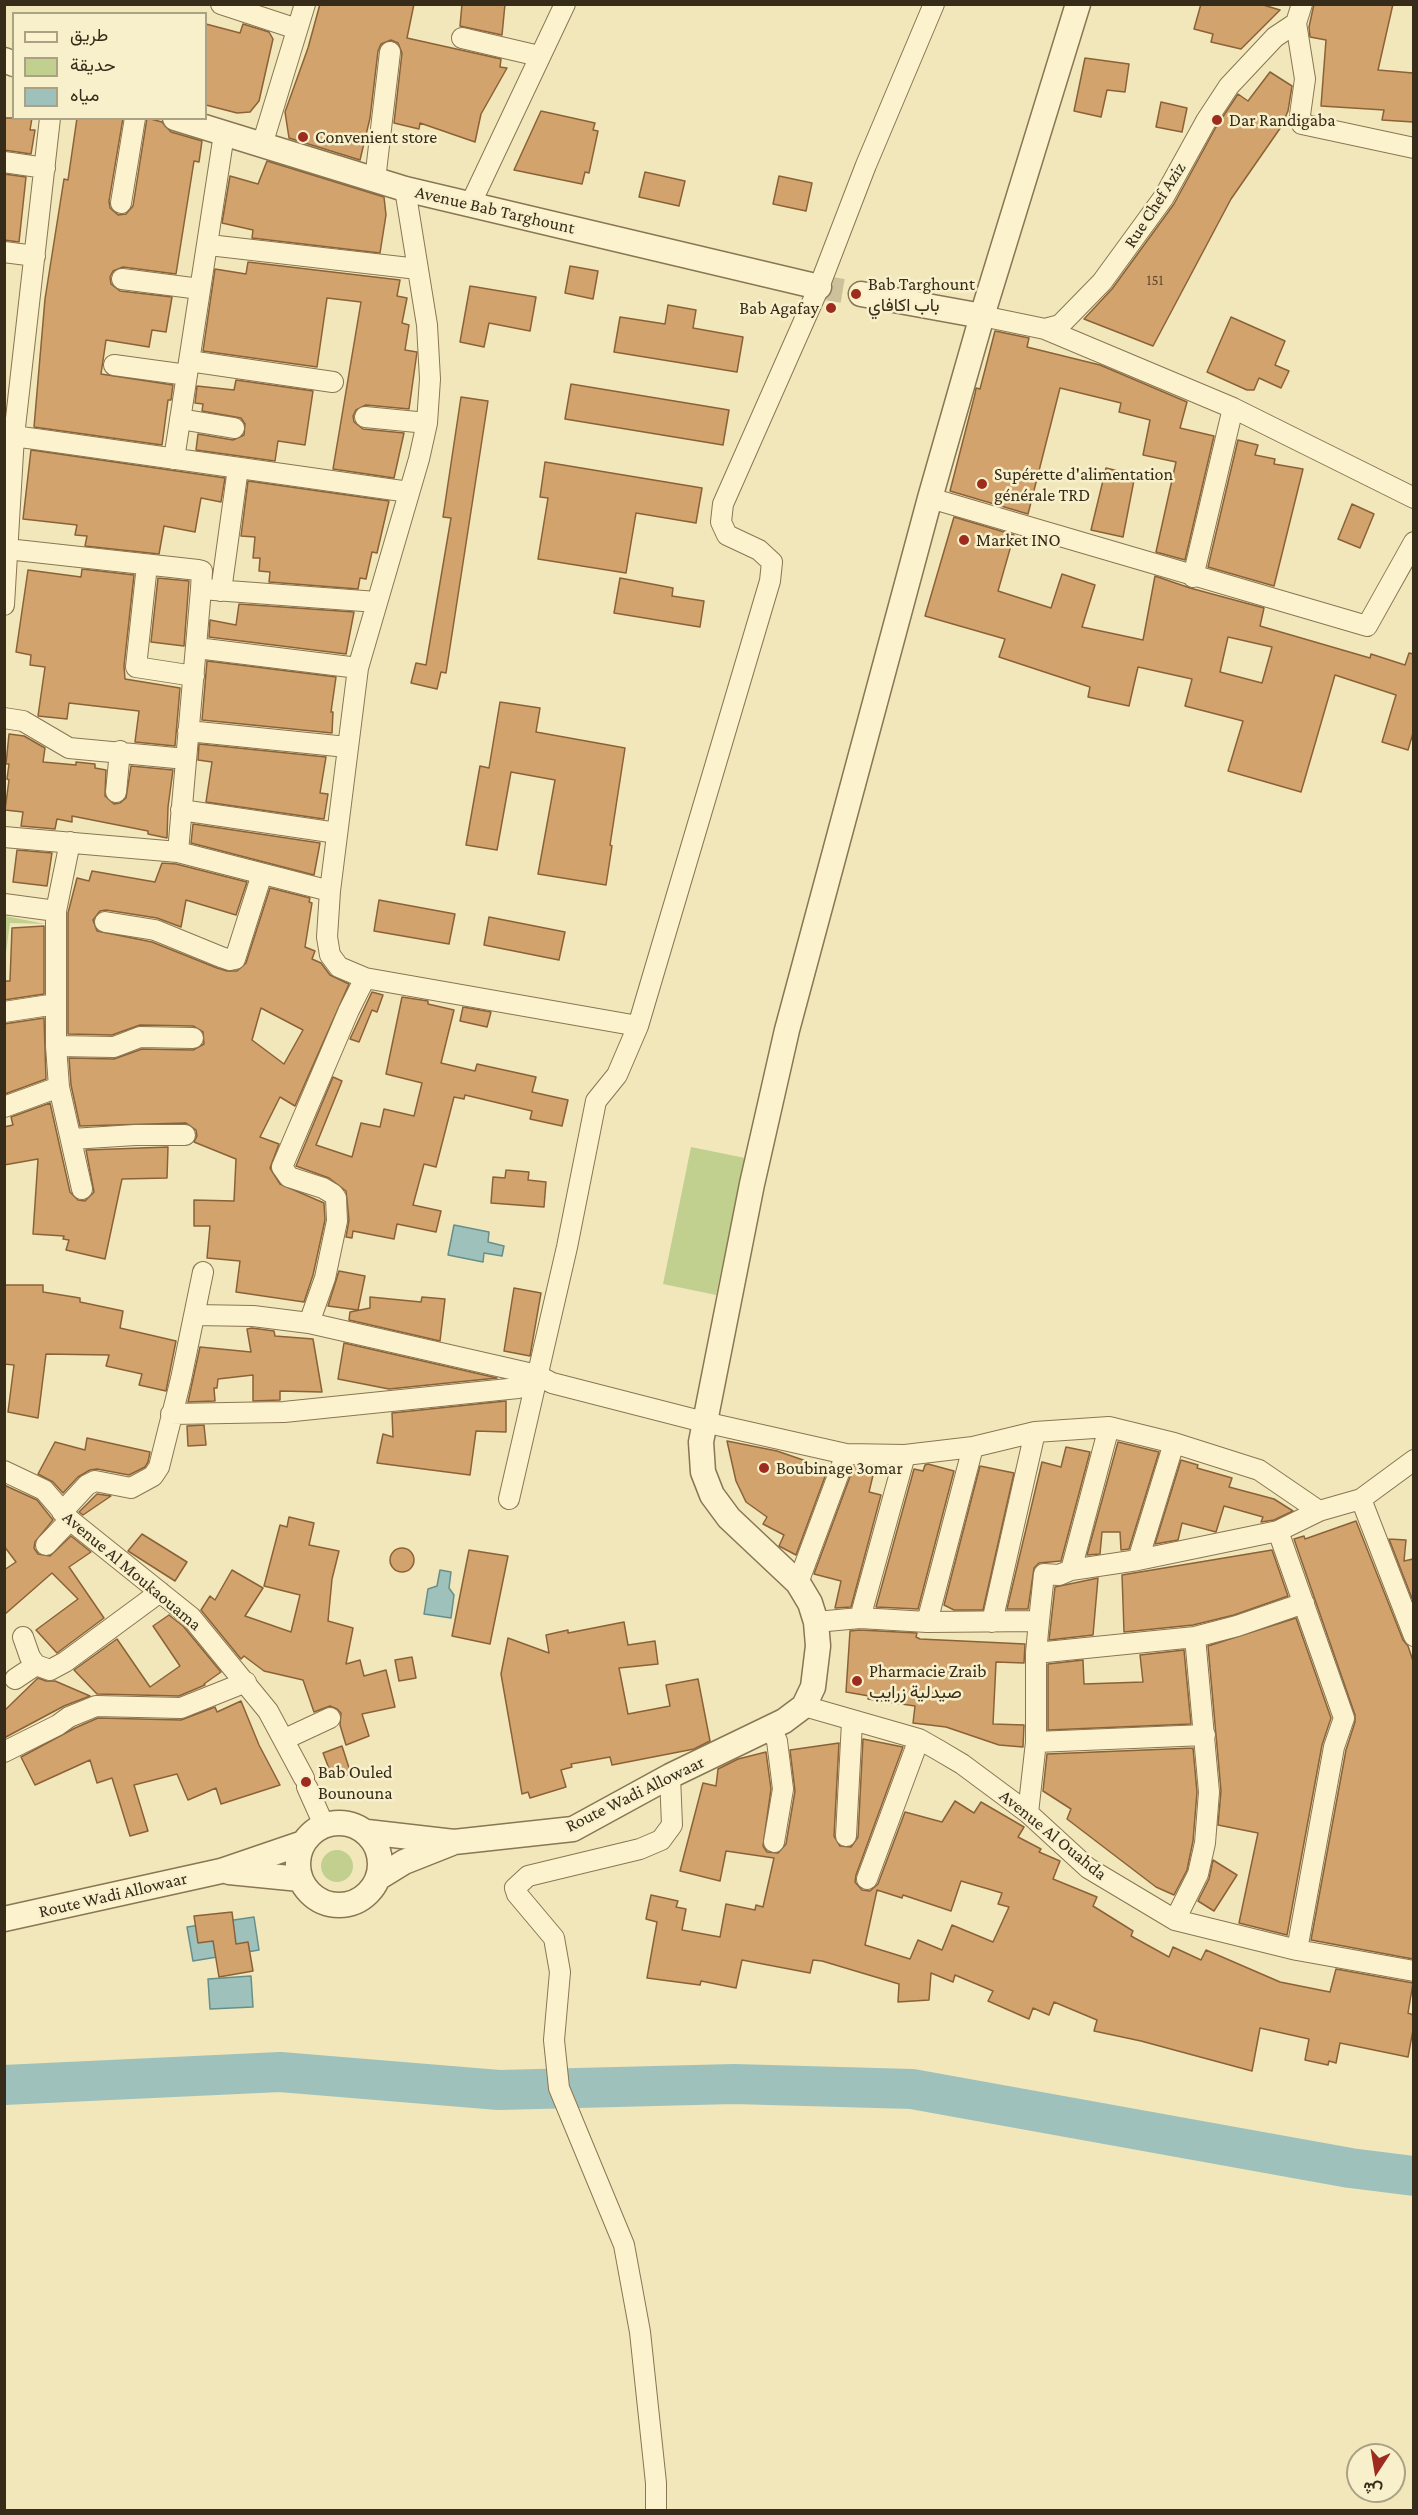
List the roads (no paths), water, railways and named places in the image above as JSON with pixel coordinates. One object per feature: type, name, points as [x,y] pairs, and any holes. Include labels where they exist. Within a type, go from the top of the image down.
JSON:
[{"type":"street","points":[[221,4],[297,29]]},
{"type":"street","points":[[262,145],[305,4]]},
{"type":"street","points":[[470,205],[565,4]]},
{"type":"street","points":[[509,1499],[567,1247],[596,1101],[616,1075],[638,1026],[770,581],[772,562],[759,550],[727,535],[721,522],[723,504],[819,287],[866,165],[934,4]]},
{"type":"street","points":[[804,1706],[813,1687],[817,1668],[816,1622],[810,1603],[798,1583],[729,1518],[712,1495],[703,1472],[701,1442],[704,1422],[752,1184],[784,1041],[930,498],[982,316],[1078,4]]},
{"type":"street","name":"Rue Chef Aziz","points":[[1299,14],[1305,79],[1300,115],[1302,124],[1413,148]]},
{"type":"street","name":"Rue Chef Aziz","points":[[1045,329],[1060,325],[1102,282],[1164,197],[1206,121],[1229,87],[1299,14]]},
{"type":"street","points":[[462,38],[539,56]]},
{"type":"street","points":[[375,180],[390,52]]},
{"type":"street","points":[[4,605],[14,436],[50,120]]},
{"type":"street","points":[[121,203],[135,120]]},
{"type":"street","name":"Avenue Bab Targhount","points":[[181,120],[405,189],[819,287]]},
{"type":"street","points":[[174,459],[224,134]]},
{"type":"street","points":[[4,162],[45,168]]},
{"type":"street","points":[[405,189],[427,325],[430,380],[427,423],[358,668],[330,891],[327,937],[330,955],[339,967],[365,978],[638,1026]]},
{"type":"street","points":[[208,245],[418,269]]},
{"type":"street","points":[[4,252],[35,256]]},
{"type":"street","points":[[122,279],[200,289]]},
{"type":"street","points":[[861,294],[1045,329],[1233,408],[1413,498]]},
{"type":"street","points":[[114,365],[188,368],[333,382]]},
{"type":"street","points":[[1193,577],[1233,408]]},
{"type":"street","points":[[365,417],[427,423]]},
{"type":"street","points":[[180,419],[234,428]]},
{"type":"street","points":[[14,436],[409,492]]},
{"type":"street","points":[[221,591],[238,468]]},
{"type":"street","points":[[930,498],[1193,577],[1367,626],[1413,542]]},
{"type":"street","points":[[7,537],[147,565],[202,571],[178,852]]},
{"type":"street","points":[[147,565],[136,667],[194,676]]},
{"type":"street","points":[[201,589],[377,602]]},
{"type":"street","points":[[197,648],[358,668]]},
{"type":"street","points":[[4,718],[23,721],[69,748],[186,759]]},
{"type":"street","points":[[188,731],[347,747]]},
{"type":"street","points":[[116,792],[120,751]]},
{"type":"street","points":[[181,810],[337,833]]},
{"type":"street","points":[[5,837],[178,852],[330,891]]},
{"type":"street","points":[[70,842],[56,911],[56,1046],[59,1087],[82,1189]]},
{"type":"street","points":[[105,922],[155,930],[221,957],[236,959],[262,874]]},
{"type":"street","points":[[4,904],[56,911]]},
{"type":"street","points":[[309,1323],[325,1278],[337,1221],[336,1198],[322,1188],[289,1177],[282,1167],[365,978]]},
{"type":"street","points":[[4,1012],[56,1004]]},
{"type":"street","points":[[56,1046],[114,1047],[140,1037],[193,1038]]},
{"type":"street","points":[[4,1107],[59,1087]]},
{"type":"street","points":[[72,1139],[184,1135]]},
{"type":"street","points":[[46,1545],[87,1485],[95,1481],[131,1488],[153,1476],[159,1467],[203,1272]]},
{"type":"street","points":[[195,1315],[253,1316],[309,1323],[537,1375],[552,1383],[704,1422],[846,1454],[905,1455],[973,1447],[1035,1432],[1109,1427],[1174,1443],[1259,1470],[1319,1511]]},
{"type":"street","points":[[171,1414],[284,1412],[518,1388],[537,1375]]},
{"type":"street","points":[[1071,1570],[1109,1427]]},
{"type":"street","points":[[992,1622],[1035,1432]]},
{"type":"street","points":[[1138,1560],[1174,1443]]},
{"type":"street","points":[[927,1622],[973,1447]]},
{"type":"street","points":[[798,1583],[846,1454]]},
{"type":"street","points":[[860,1618],[905,1455]]},
{"type":"street","points":[[1028,1813],[1036,1742],[1036,1653],[1044,1574],[1059,1575],[1071,1570],[1138,1560],[1278,1531],[1319,1511],[1361,1500],[1413,1460]]},
{"type":"street","name":"Avenue Al Moukaouama","points":[[4,1471],[44,1490],[66,1516],[191,1617],[268,1711],[285,1739],[324,1826]]},
{"type":"street","points":[[1361,1500],[1413,1636]]},
{"type":"street","points":[[1278,1531],[1344,1718],[1334,1747],[1297,1950]]},
{"type":"street","points":[[23,1636],[25,1648],[36,1665],[50,1670],[65,1662],[160,1592]]},
{"type":"street","points":[[1036,1653],[1195,1637],[1237,1626],[1304,1603]]},
{"type":"street","points":[[816,1622],[860,1618],[927,1622],[1039,1621]]},
{"type":"street","points":[[1175,1920],[1198,1874],[1205,1843],[1209,1792],[1195,1637]]},
{"type":"street","points":[[15,1678],[36,1665]]},
{"type":"street","points":[[4,1752],[58,1725],[69,1717],[96,1706],[181,1708],[246,1682]]},
{"type":"street","name":"Avenue Al Ouahda","points":[[804,1706],[852,1722],[919,1739],[962,1764],[1028,1813],[1088,1868],[1175,1920],[1297,1950],[1413,1971]]},
{"type":"street","name":"Route Wadi Allowaar","points":[[368,1832],[454,1842],[573,1829],[670,1776],[770,1728],[796,1714],[804,1706]]},
{"type":"street","points":[[285,1739],[330,1718]]},
{"type":"street","points":[[846,1836],[852,1722]]},
{"type":"street","points":[[770,1728],[777,1741],[783,1789],[774,1842]]},
{"type":"street","points":[[1036,1742],[1205,1735]]},
{"type":"street","points":[[867,1879],[919,1739]]},
{"type":"street","points":[[656,2511],[656,2483],[640,2332],[624,2245],[559,2088],[554,2040],[560,1972],[554,1938],[517,1894],[516,1888],[528,1876],[640,1850],[661,1840],[672,1826],[670,1776]]},
{"type":"street","points":[[336,1823],[359,1827],[368,1832],[379,1856],[378,1878],[363,1897],[352,1903],[327,1904],[306,1890],[300,1879],[298,1861],[303,1843],[312,1832],[336,1823]]},
{"type":"street","name":"Route Wadi Allowaar","points":[[378,1878],[404,1862],[454,1842]]},
{"type":"street","name":"Route Wadi Allowaar","points":[[4,1919],[221,1871],[303,1843]]},
{"type":"street","name":"Route Wadi Allowaar","points":[[221,1871],[300,1879]]},
{"type":"water","points":[[454,1225],[489,1232],[488,1242],[504,1246],[502,1256],[484,1253],[483,1262],[448,1255]]},
{"type":"water","points":[[440,1570],[451,1572],[449,1588],[454,1595],[451,1618],[424,1614],[428,1589],[437,1586]]},
{"type":"water","points":[[254,1917],[259,1950],[193,1961],[187,1927]]},
{"type":"water","points":[[251,1976],[253,2007],[210,2009],[208,1979]]},
{"type":"waterway","points":[[4,2085],[280,2072],[499,2090],[734,2084],[912,2089],[1350,2168],[1414,2176]]},
{"type":"tunnel","points":[[819,287],[861,294]]},
{"type":"place","name":"Dar Randigaba","points":[[1217,120]]},
{"type":"place","name":"Convenient store","points":[[303,137]]},
{"type":"place","name":"Bab Targhount باب اكافاي","points":[[856,294]]},
{"type":"place","name":"Bab Agafay","points":[[831,308]]},
{"type":"place","name":"Supérette d'alimentation générale TRD","points":[[982,484]]},
{"type":"place","name":"Market INO","points":[[964,540]]},
{"type":"place","name":"Boubinage 3omar","points":[[764,1468]]},
{"type":"place","name":"Pharmacie Zraib صيدلية زرايب","points":[[857,1681]]},
{"type":"place","name":"Bab Ouled Bounouna","points":[[306,1782]]}]
